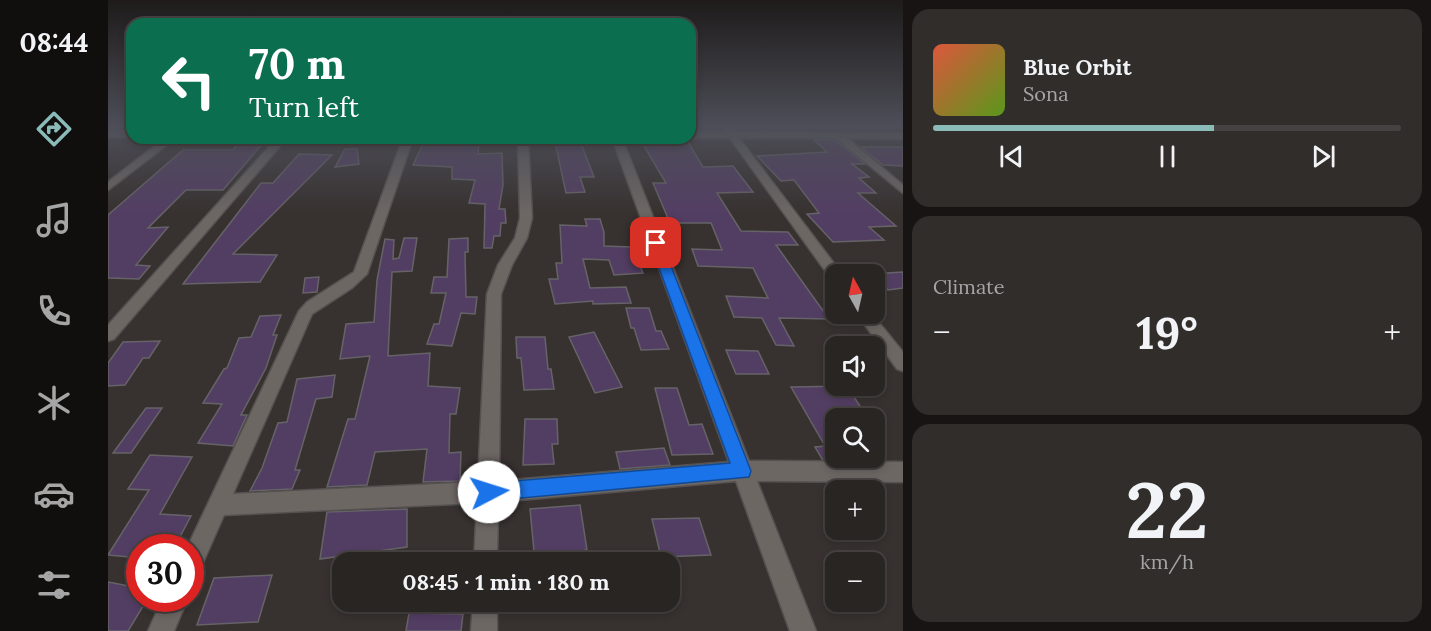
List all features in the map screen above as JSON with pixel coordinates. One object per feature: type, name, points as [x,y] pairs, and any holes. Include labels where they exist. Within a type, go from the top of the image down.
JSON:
[{"type":"street","points":[[108,187],[149,155]]},
{"type":"street","points":[[108,335],[267,155]]},
{"type":"street","points":[[204,536],[306,311],[318,299],[352,283],[360,274],[402,155]]},
{"type":"street","points":[[486,552],[494,294],[505,265],[521,238],[526,218],[524,155]]},
{"type":"street","points":[[624,155],[803,631]]},
{"type":"street","points":[[747,155],[827,264]]},
{"type":"street","points":[[861,155],[903,190]]},
{"type":"street","points":[[872,324],[903,364]]},
{"type":"street","points":[[218,505],[489,492],[742,471],[903,472]]},
{"type":"street","points":[[161,631],[170,612]]},
{"type":"street","points":[[484,631],[485,612]]},
{"type":"building","points":[[177,155],[253,155],[223,190],[186,190],[148,228],[168,227],[136,265],[150,266],[139,279],[108,278],[108,215]]},
{"type":"building","points":[[298,155],[332,155],[233,254],[277,255],[260,282],[183,284],[261,183],[273,183]]},
{"type":"building","points":[[341,155],[358,155],[359,164],[335,167]]},
{"type":"building","points":[[418,155],[502,155],[503,185],[499,209],[505,209],[506,223],[501,223],[500,236],[494,236],[492,248],[484,248],[485,204],[469,203],[475,180],[452,179],[452,167],[413,165]]},
{"type":"building","points":[[558,155],[586,155],[594,177],[580,177],[585,192],[566,193]]},
{"type":"building","points":[[650,155],[696,155],[703,167],[733,166],[753,192],[717,193],[741,231],[788,232],[798,245],[776,245],[825,313],[825,319],[779,318],[794,346],[776,345],[762,318],[734,317],[726,296],[768,298],[753,268],[698,266],[692,249],[722,250],[711,223],[670,223],[653,183],[666,183]]},
{"type":"building","points":[[854,155],[865,164],[852,164],[869,177],[859,178],[876,193],[858,193],[896,226],[869,227],[884,240],[833,242],[807,214],[819,213],[794,180],[781,181],[757,156]]},
{"type":"building","points":[[871,155],[903,155],[903,166],[883,165]]},
{"type":"building","points":[[585,219],[600,219],[604,232],[604,246],[632,247],[643,273],[614,275],[609,260],[583,259],[590,288],[626,287],[631,303],[593,304],[593,301],[555,304],[549,279],[558,279],[556,263],[562,263],[560,225],[587,226]]},
{"type":"building","points":[[404,238],[417,238],[412,271],[392,272],[388,356],[430,353],[428,386],[460,388],[456,414],[450,414],[449,453],[461,452],[460,481],[423,482],[427,449],[375,452],[367,485],[327,487],[348,419],[355,419],[370,356],[340,359],[346,324],[374,322],[377,280],[385,239],[394,240],[393,259],[399,258]]},
{"type":"building","points":[[468,238],[468,252],[465,252],[466,297],[477,297],[475,314],[461,313],[452,346],[427,344],[434,324],[439,324],[446,293],[431,293],[434,277],[447,277],[449,239]]},
{"type":"building","points":[[903,272],[903,288],[888,290],[885,287],[885,273]]},
{"type":"building","points":[[319,277],[317,292],[303,293],[305,278]]},
{"type":"building","points":[[626,308],[649,308],[656,331],[661,331],[669,349],[641,350],[634,328],[631,328]]},
{"type":"building","points":[[281,315],[273,335],[277,335],[266,368],[241,415],[247,415],[233,446],[198,443],[222,404],[203,403],[224,369],[227,368],[239,338],[251,337],[260,316]]},
{"type":"building","points":[[594,332],[622,387],[595,393],[569,337]]},
{"type":"building","points":[[516,337],[545,337],[548,369],[551,369],[554,389],[524,390],[521,358],[517,358]]},
{"type":"building","points":[[160,341],[149,358],[143,358],[125,385],[108,386],[108,363],[123,342]]},
{"type":"building","points":[[726,350],[758,351],[769,374],[736,374]]},
{"type":"building","points":[[335,375],[332,397],[316,399],[295,470],[300,470],[292,489],[250,491],[262,468],[278,423],[287,422],[297,379]]},
{"type":"building","points":[[825,386],[825,396],[853,396],[861,408],[825,408],[825,446],[791,387]]},
{"type":"building","points":[[655,388],[677,388],[689,425],[702,424],[713,454],[672,455]]},
{"type":"building","points":[[146,408],[162,408],[131,453],[113,453]]},
{"type":"building","points":[[525,419],[557,419],[558,444],[552,444],[554,464],[523,465]]},
{"type":"building","points":[[825,446],[825,459],[822,459],[815,447]]},
{"type":"building","points":[[664,448],[670,465],[620,469],[616,452]]},
{"type":"building","points":[[150,455],[192,457],[160,514],[191,516],[181,534],[126,534],[126,557],[108,555],[149,490],[128,489]]},
{"type":"building","points":[[580,505],[587,550],[585,552],[534,552],[530,509]]},
{"type":"building","points":[[407,509],[407,547],[371,552],[332,552],[332,557],[320,559],[327,512]]},
{"type":"building","points":[[699,518],[711,555],[680,556],[680,552],[660,552],[652,519]]},
{"type":"building","points":[[272,575],[258,622],[197,625],[202,612],[204,612],[214,578]]},
{"type":"building","points":[[108,582],[126,585],[126,612],[140,612],[128,631],[108,631]]},
{"type":"building","points":[[409,613],[463,614],[461,631],[406,631]]},
{"type":"route","points":[[489,492],[742,471],[656,243]]}]
